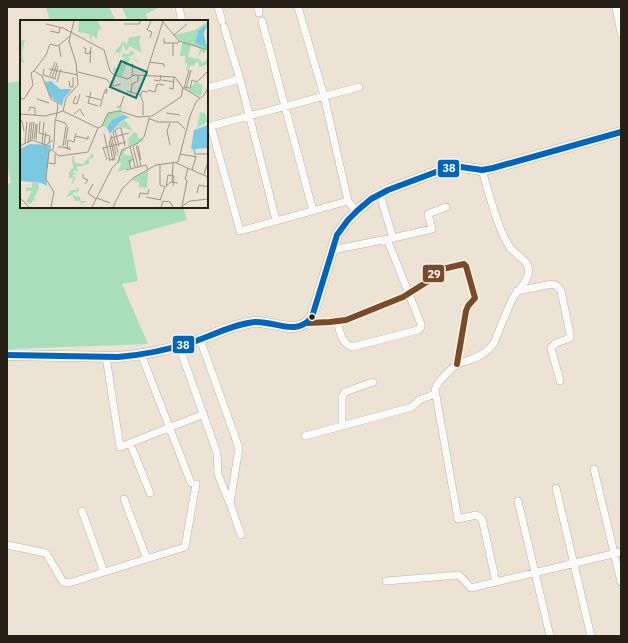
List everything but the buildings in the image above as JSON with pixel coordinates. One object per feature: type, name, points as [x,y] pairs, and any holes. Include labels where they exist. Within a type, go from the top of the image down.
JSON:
[{"type":"street","points":[[179,7],[182,20]]},
{"type":"street","points":[[218,7],[240,79],[248,116],[276,220]]},
{"type":"street","points":[[298,7],[324,96],[348,201],[356,211]]},
{"type":"street","points":[[616,7],[621,33]]},
{"type":"street","points":[[262,21],[313,211]]},
{"type":"street","points":[[208,88],[240,79]]},
{"type":"street","points":[[348,201],[240,231],[209,127],[359,87]]},
{"type":"street","points":[[7,356],[118,357],[179,346],[255,322],[300,327],[308,322],[312,317],[337,235],[356,211],[371,200],[388,190],[444,169],[461,167],[482,170],[621,132]]},
{"type":"street","points":[[482,170],[503,236],[510,248],[528,265],[529,274],[517,292],[494,343],[480,356],[458,364],[436,386],[435,394],[458,519],[476,515],[482,519],[496,582]]},
{"type":"street","points":[[337,321],[343,340],[347,345],[352,347],[418,330],[421,327],[390,239],[380,195]]},
{"type":"street","points":[[332,250],[432,229],[428,214],[446,207]]},
{"type":"street","points":[[308,322],[346,320],[409,293],[433,278],[434,271],[438,269],[450,268],[464,264],[466,266],[475,298],[468,306],[466,312],[458,364]]},
{"type":"street","points":[[517,292],[552,284],[557,286],[561,291],[570,338],[556,343],[551,348],[560,381]]},
{"type":"street","points":[[200,339],[239,448],[230,503]]},
{"type":"street","points":[[179,346],[217,453],[218,474],[241,535]]},
{"type":"street","points":[[7,545],[46,553],[63,582],[69,583],[185,547],[193,484],[169,428],[141,354]]},
{"type":"street","points":[[106,357],[120,447],[204,414]]},
{"type":"street","points":[[342,426],[342,397],[344,392],[373,382]]},
{"type":"street","points":[[306,436],[412,407],[418,400],[435,394]]},
{"type":"street","points":[[130,443],[150,493]]},
{"type":"street","points":[[594,469],[618,552],[621,582]]},
{"type":"street","points":[[556,488],[591,636]]},
{"type":"street","points":[[124,499],[147,559]]},
{"type":"street","points":[[518,501],[550,636]]},
{"type":"street","points":[[82,511],[104,572]]},
{"type":"street","points":[[386,581],[459,576],[471,588],[618,552]]},
{"type":"green space","points":[[46,7],[109,7],[116,20],[50,20]]},
{"type":"green space","points":[[122,7],[160,7],[146,14],[148,20],[128,20]]},
{"type":"green space","points":[[20,81],[20,208],[183,208],[187,220],[129,236],[138,281],[122,284],[148,344],[7,349],[7,184],[11,183],[7,163],[7,83]]},
{"type":"transit line","name":"38","points":[[7,355],[118,357],[177,347],[248,323],[263,322],[285,327],[299,326],[306,323],[312,317],[337,235],[348,220],[371,199],[388,190],[444,169],[461,167],[482,170],[493,168],[621,132]]},
{"type":"transit line","name":"29","points":[[308,323],[346,320],[403,297],[433,278],[434,271],[464,264],[466,266],[475,298],[468,306],[466,311],[457,364]]}]
